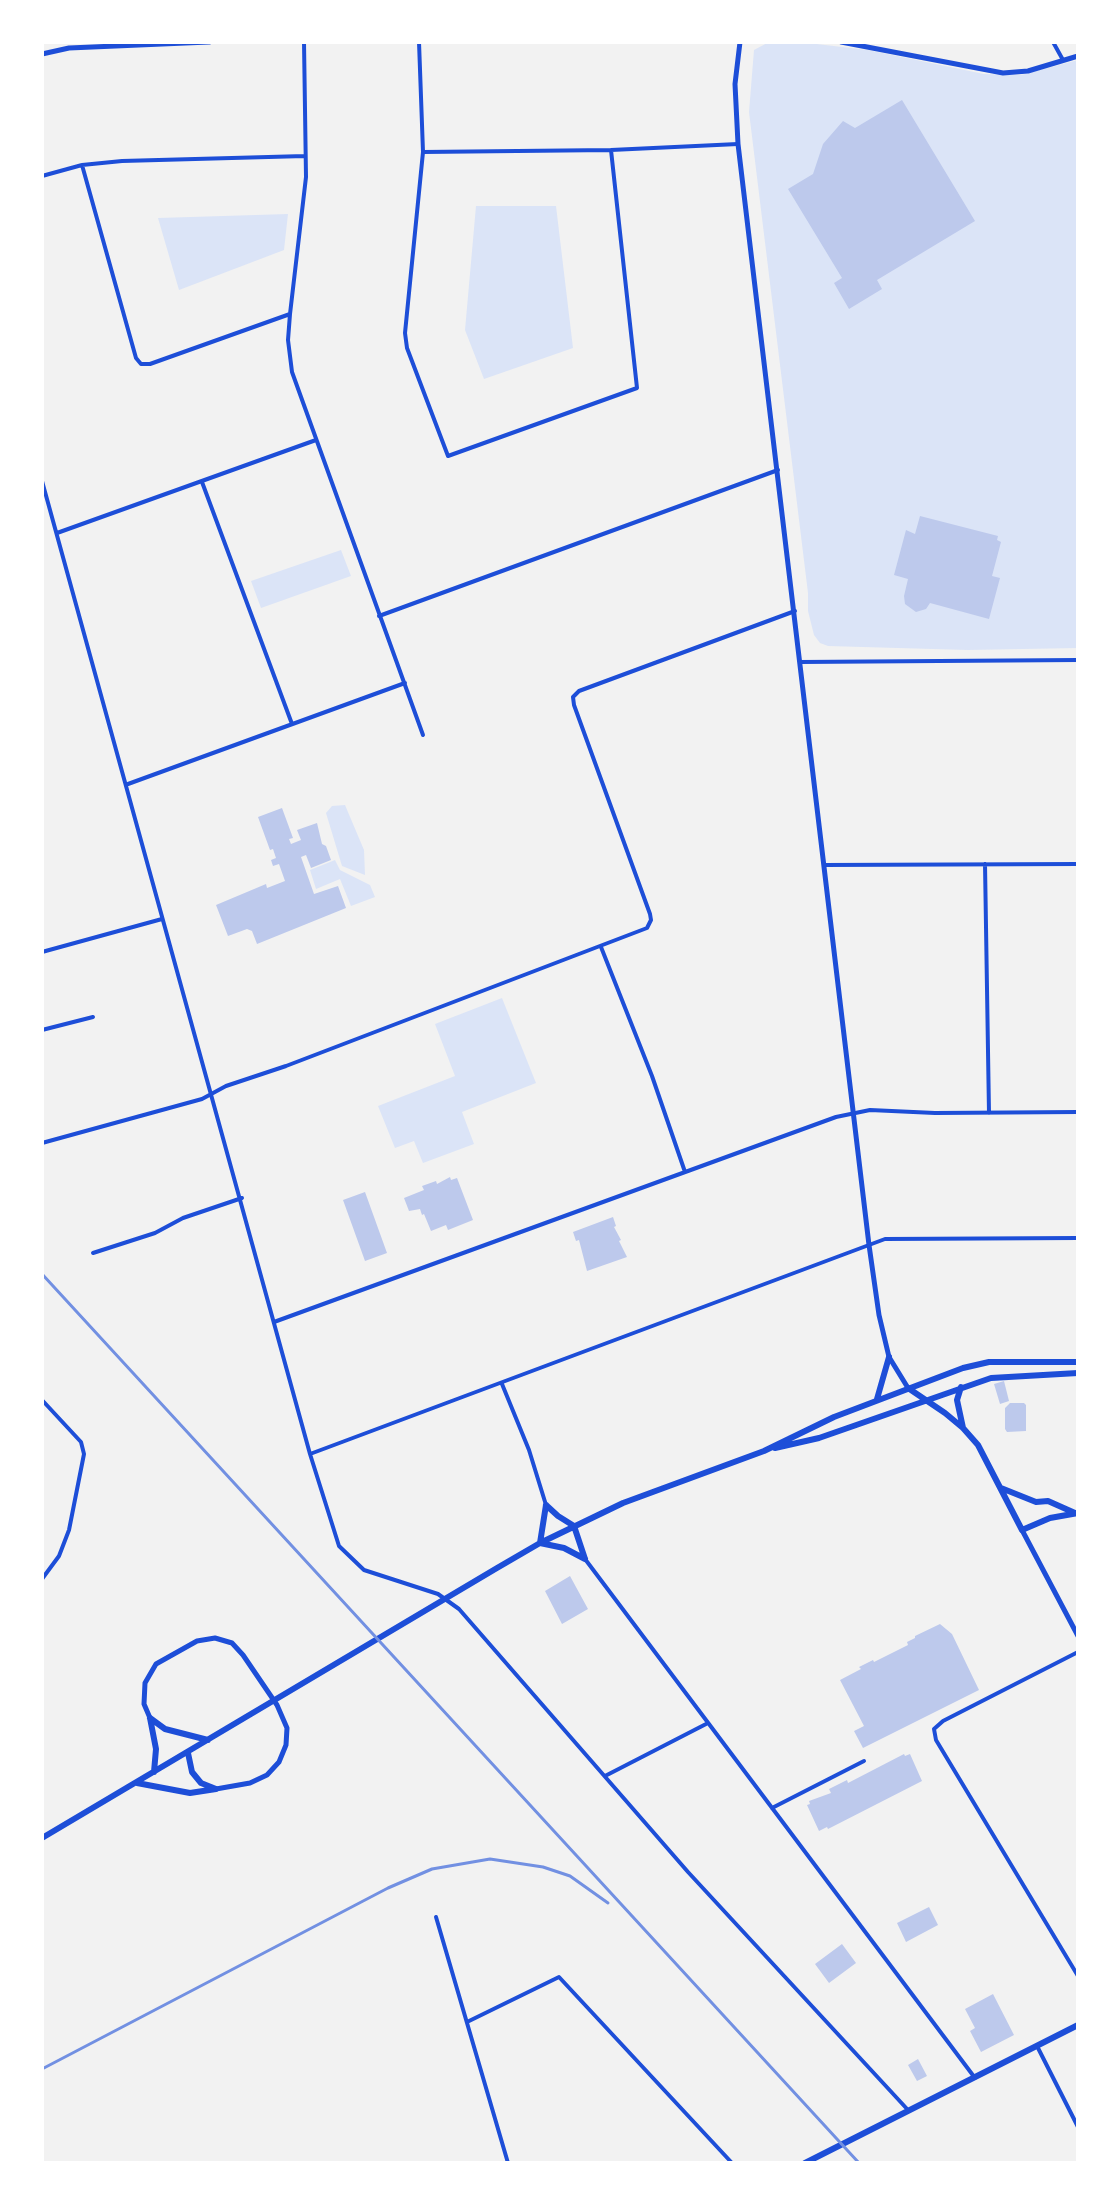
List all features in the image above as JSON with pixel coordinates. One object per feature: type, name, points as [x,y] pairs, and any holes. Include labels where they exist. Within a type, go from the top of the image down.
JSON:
[{"type":"main road","points":[[877,1399],[889,1357]]},
{"type":"main road","points":[[764,1451],[877,1399],[963,1368],[989,1362],[1078,1362]]},
{"type":"main road","points":[[42,1838],[497,1568],[574,1526],[675,1482],[764,1451],[819,1438],[961,1387],[1004,1376],[1078,1373]]},
{"type":"main road","points":[[961,1387],[957,1400],[963,1428]]},
{"type":"main road","points":[[908,1388],[963,1428],[978,1445],[1022,1530],[1050,1518],[1076,1513]]},
{"type":"main road","points":[[1001,1488],[1036,1502],[1048,1501],[1076,1513]]},
{"type":"main road","points":[[546,1505],[574,1526],[585,1559]]},
{"type":"main road","points":[[540,1543],[546,1505]]},
{"type":"main road","points":[[540,1543],[564,1548],[585,1559]]},
{"type":"main road","points":[[150,1718],[165,1729],[208,1740]]},
{"type":"main road","points":[[150,1718],[156,1749],[154,1772]]},
{"type":"main road","points":[[188,1753],[192,1772],[201,1783],[216,1789]]},
{"type":"main road","points":[[137,1783],[190,1793],[216,1789]]},
{"type":"main road","points":[[805,2163],[1078,2025]]},
{"type":"street","points":[[42,54],[69,48],[209,42]]},
{"type":"street","points":[[304,42],[302,220],[288,340],[292,372],[423,735]]},
{"type":"street","points":[[419,42],[423,152],[405,333],[407,348],[448,456],[637,388],[611,150]]},
{"type":"street","points":[[740,42],[735,84],[738,144],[869,1245],[879,1315],[889,1357],[908,1388]]},
{"type":"street","points":[[841,42],[1003,73],[1028,71],[1078,56]]},
{"type":"street","points":[[1053,42],[1063,60]]},
{"type":"street","points":[[423,152],[611,150],[738,144]]},
{"type":"street","points":[[42,176],[82,165],[305,156]]},
{"type":"street","points":[[82,165],[136,358],[141,364],[150,364],[290,314]]},
{"type":"street","points":[[57,533],[316,440]]},
{"type":"street","points":[[379,616],[778,470]]},
{"type":"street","points":[[42,481],[335,1538],[346,1555],[364,1570],[438,1594],[459,1609],[605,1776],[908,2111]]},
{"type":"street","points":[[202,482],[292,724]]},
{"type":"street","points":[[42,1143],[202,1099],[644,930],[650,924],[650,914],[573,697],[579,691],[795,611]]},
{"type":"street","points":[[800,662],[1078,660]]},
{"type":"street","points":[[128,784],[405,683]]},
{"type":"street","points":[[985,864],[989,1113]]},
{"type":"street","points":[[822,865],[1078,864]]},
{"type":"street","points":[[42,952],[162,919]]},
{"type":"street","points":[[601,947],[652,1076],[685,1172]]},
{"type":"street","points":[[42,1030],[93,1017]]},
{"type":"street","points":[[274,1322],[855,1113],[870,1110],[1078,1112]]},
{"type":"street","points":[[93,1253],[155,1233],[183,1218],[242,1198]]},
{"type":"street","points":[[310,1454],[885,1239],[1078,1238]]},
{"type":"street","points":[[502,1384],[529,1450],[546,1505]]},
{"type":"street","points":[[42,1400],[81,1442],[84,1454],[69,1530],[59,1556],[42,1579]]},
{"type":"street","points":[[1022,1530],[1078,1636]]},
{"type":"street","points":[[585,1559],[975,2078]]},
{"type":"street","points":[[150,1718],[144,1704],[145,1683],[156,1664],[197,1641],[215,1638],[232,1643],[277,1705],[287,1728],[286,1745],[279,1762],[267,1775],[250,1783],[216,1789]]},
{"type":"street","points":[[1078,1652],[943,1721],[934,1729],[936,1740],[1078,1976]]},
{"type":"street","points":[[605,1776],[708,1723]]},
{"type":"street","points":[[772,1808],[864,1761]]},
{"type":"street","points":[[436,1917],[508,2163]]},
{"type":"street","points":[[467,2022],[559,1977],[732,2163]]},
{"type":"street","points":[[1037,2046],[1078,2127]]},
{"type":"shaded area","points":[[769,42],[868,50],[984,74],[1021,75],[1078,60],[1078,648],[968,650],[828,646],[820,643],[814,635],[808,611],[749,112],[754,50]]},
{"type":"shaded area","points":[[476,206],[556,206],[573,348],[484,379],[465,330]]},
{"type":"shaded area","points":[[288,214],[284,250],[179,290],[158,218]]},
{"type":"shaded area","points":[[341,550],[351,576],[261,608],[251,581]]},
{"type":"shaded area","points":[[345,805],[364,850],[365,875],[342,866],[326,813],[332,806]]},
{"type":"shaded area","points":[[335,860],[340,870],[370,885],[375,897],[351,906],[340,879],[316,889],[310,870]]},
{"type":"shaded area","points":[[502,998],[536,1083],[462,1112],[474,1144],[423,1163],[414,1141],[395,1148],[378,1106],[455,1076],[435,1024]]},
{"type":"building","points":[[902,100],[975,221],[877,280],[882,289],[849,309],[834,283],[842,278],[788,189],[813,174],[823,144],[843,121],[855,128]]},
{"type":"building","points":[[920,516],[998,536],[997,540],[1001,542],[992,576],[1000,578],[989,619],[930,603],[926,609],[916,612],[905,604],[908,579],[894,575],[906,530],[915,534]]},
{"type":"building","points":[[282,808],[293,838],[289,839],[291,844],[301,840],[297,830],[317,823],[322,844],[326,846],[331,860],[311,868],[306,855],[301,857],[314,894],[338,886],[346,908],[257,944],[252,931],[247,929],[228,936],[216,905],[266,884],[267,888],[285,881],[279,864],[273,866],[271,860],[276,858],[258,817]]},
{"type":"building","points":[[450,1177],[451,1180],[457,1178],[473,1220],[448,1230],[446,1225],[431,1231],[420,1209],[409,1211],[404,1198],[424,1190],[422,1186],[436,1181],[437,1184]]},
{"type":"building","points":[[365,1192],[387,1253],[365,1261],[343,1200]]},
{"type":"building","points":[[613,1217],[627,1257],[587,1271],[579,1240],[576,1241],[573,1232]]},
{"type":"building","points":[[1004,1381],[1009,1401],[1000,1404],[994,1384]]},
{"type":"building","points":[[1010,1403],[1026,1405],[1026,1431],[1007,1432],[1005,1429],[1005,1408]]},
{"type":"building","points":[[570,1576],[588,1609],[562,1624],[545,1591]]},
{"type":"building","points":[[940,1624],[952,1634],[979,1690],[863,1748],[854,1731],[864,1726],[840,1680],[861,1669],[859,1667],[908,1645],[907,1642],[915,1636]]},
{"type":"building","points":[[904,1754],[910,1754],[922,1781],[819,1831],[807,1805],[809,1801],[831,1793],[829,1789],[847,1780],[848,1783]]},
{"type":"building","points":[[929,1907],[938,1925],[906,1942],[897,1923]]},
{"type":"building","points":[[842,1944],[856,1963],[829,1983],[815,1964]]},
{"type":"building","points":[[993,1994],[1014,2035],[981,2052],[970,2031],[975,2028],[965,2009]]},
{"type":"building","points":[[918,2059],[927,2076],[917,2081],[908,2065]]},
{"type":"railway","points":[[42,1274],[859,2163]]},
{"type":"railway","points":[[42,2069],[388,1888],[432,1869],[490,1859],[543,1867],[570,1876],[608,1903]]}]
